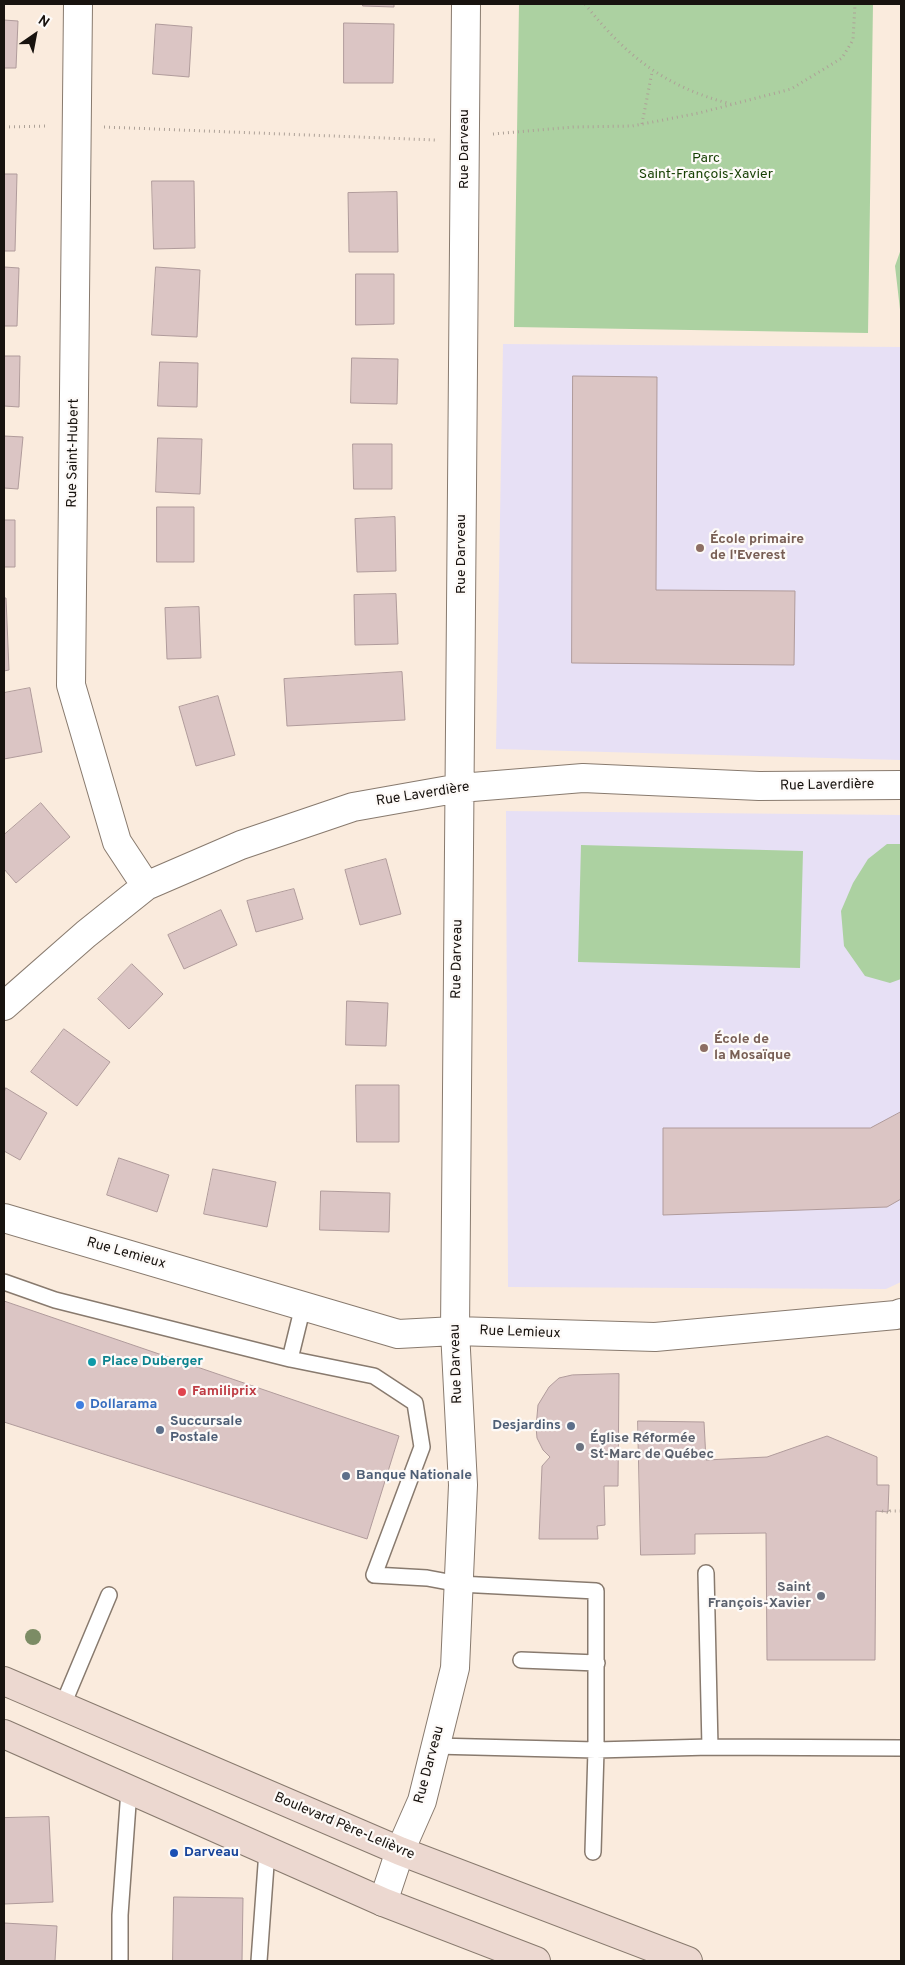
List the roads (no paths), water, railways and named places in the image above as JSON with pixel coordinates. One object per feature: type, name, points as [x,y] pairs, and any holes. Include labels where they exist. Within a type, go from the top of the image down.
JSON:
[{"type":"main road","name":"Boulevard Père-Lelièvre","points":[[4,1681],[400,1851],[688,1961]]},
{"type":"main road","points":[[4,1734],[383,1902],[536,1961]]},
{"type":"street","name":"Rue Saint-Hubert","points":[[78,4],[71,685],[117,842],[146,886]]},
{"type":"street","name":"Rue Darveau","points":[[383,1902],[400,1851],[422,1802],[455,1668],[459,1584],[462,1485],[455,1331],[466,4]]},
{"type":"street","name":"Rue Laverdière","points":[[4,1006],[86,934],[146,886],[241,844],[353,807],[460,788],[583,778],[759,786],[901,784]]},
{"type":"street","name":"Rue Lemieux","points":[[4,1218],[398,1334],[455,1331],[655,1337],[899,1317]]},
{"type":"lane","points":[[4,1282],[54,1300],[290,1360],[374,1376],[415,1402],[422,1448],[374,1575],[428,1578],[459,1584],[596,1591],[597,1663],[593,1852]]},
{"type":"lane","points":[[290,1360],[303,1306]]},
{"type":"lane","points":[[706,1573],[710,1747]]},
{"type":"lane","points":[[62,1707],[109,1595]]},
{"type":"lane","points":[[521,1660],[597,1663]]},
{"type":"lane","points":[[435,1746],[596,1750],[710,1747],[901,1748]]},
{"type":"lane","points":[[120,1961],[120,1915],[129,1790]]},
{"type":"lane","points":[[259,1961],[267,1851]]},
{"type":"place","name":"École primaire de l'Everest","points":[[700,548]]},
{"type":"place","name":"École de la Mosaïque","points":[[704,1048]]},
{"type":"place","name":"Place Duberger","points":[[92,1362]]},
{"type":"place","name":"Familiprix","points":[[182,1392]]},
{"type":"place","name":"Dollarama","points":[[80,1405]]},
{"type":"place","name":"Desjardins","points":[[571,1426]]},
{"type":"place","name":"Succursale Postale","points":[[160,1430]]},
{"type":"place","name":"Église Réformée St-Marc de Québec","points":[[580,1447]]},
{"type":"place","name":"Banque Nationale","points":[[346,1476]]},
{"type":"place","name":"Saint François-Xavier","points":[[821,1596]]},
{"type":"place","name":"Darveau","points":[[174,1853]]},
{"type":"park label","name":"Parc Saint-François-Xavier","points":[[706,168]]}]
